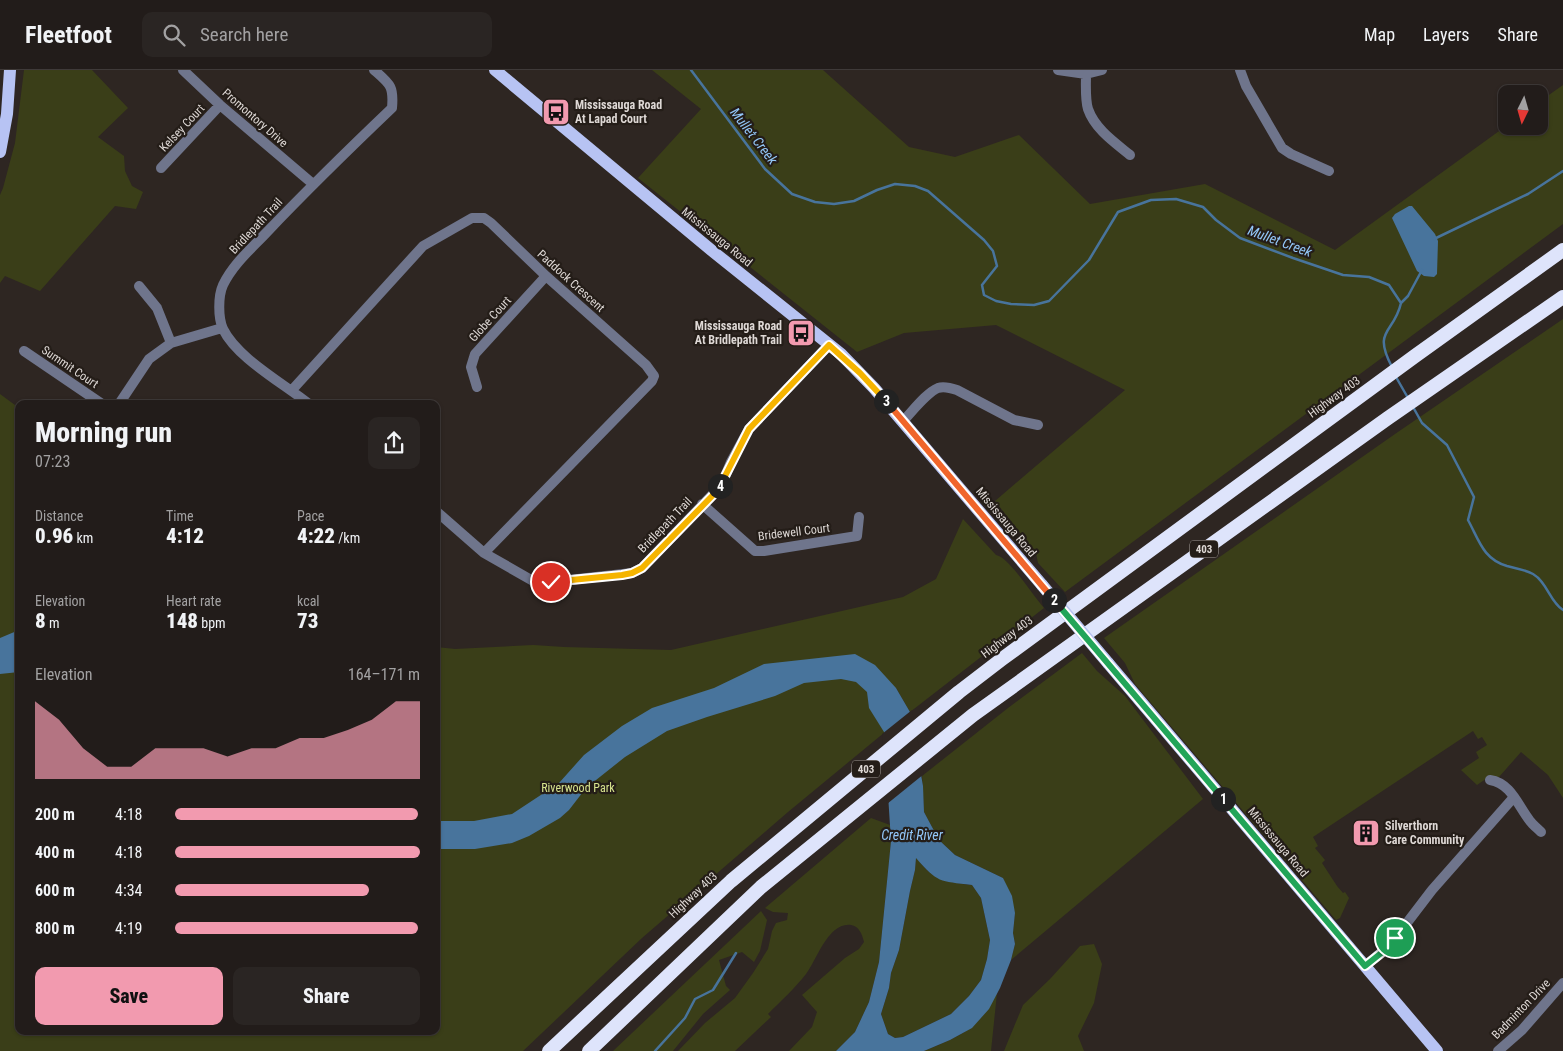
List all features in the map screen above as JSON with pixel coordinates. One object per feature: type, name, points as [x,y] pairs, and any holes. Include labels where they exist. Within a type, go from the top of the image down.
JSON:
[{"type":"highway","name":"Highway 403","points":[[549,1051],[731,881],[959,692],[1415,356],[1563,250]]},
{"type":"highway","name":"403","points":[[589,1051],[767,882],[973,715],[1388,418],[1563,297]]},
{"type":"main road","points":[[0,152],[7,114],[10,70]]},
{"type":"main road","name":"Mississauga Road","points":[[495,70],[708,248],[829,345],[860,373],[903,421],[1437,1051]]},
{"type":"street","name":"Promontory Drive","points":[[183,70],[220,105],[313,184]]},
{"type":"street","name":"Bridlepath Trail","points":[[304,400],[232,344],[222,328],[219,304],[222,286],[233,268],[313,184],[392,108],[393,92],[386,81],[374,70]]},
{"type":"street","points":[[1058,70],[1086,74],[1102,70]]},
{"type":"street","points":[[1240,70],[1246,86],[1282,148],[1329,171]]},
{"type":"street","points":[[1086,74],[1088,108],[1093,119],[1105,134],[1130,155]]},
{"type":"street","name":"Kelsey Court","points":[[161,168],[220,105]]},
{"type":"street","name":"Paddock Crescent","points":[[292,390],[423,246],[472,218],[484,218],[491,223],[546,276],[646,365],[654,376],[652,381],[484,553]]},
{"type":"street","name":"Globe Court","points":[[477,387],[471,366],[475,354],[546,276]]},
{"type":"street","points":[[138,286],[157,308],[171,343]]},
{"type":"street","points":[[122,400],[149,360],[171,343],[222,328]]},
{"type":"street","name":"Bridlepath Trail","points":[[440,514],[484,553],[533,581],[551,582],[632,573],[642,568],[702,504],[714,494],[724,479],[749,429],[829,345]]},
{"type":"street","name":"Summit Court","points":[[24,351],[96,400]]},
{"type":"street","points":[[903,421],[929,394],[938,388],[948,387],[1014,420],[1038,424]]},
{"type":"street","name":"Bridewell Court","points":[[702,504],[755,550],[764,552],[857,536],[859,517]]},
{"type":"street","points":[[1490,780],[1502,784],[1514,797],[1528,820],[1541,832]]},
{"type":"street","points":[[1365,966],[1390,945],[1432,890],[1514,797]]},
{"type":"street","name":"Badminton Drive","points":[[1498,1051],[1522,1030],[1563,983]]},
{"type":"green space","points":[[24,70],[92,70],[128,108],[98,137],[124,156],[125,171],[132,186],[143,192],[136,209],[115,206],[40,291],[5,276],[0,283],[0,195],[15,143]]},
{"type":"green space","points":[[652,70],[823,70],[909,147],[955,157],[1019,135],[1090,204],[1205,184],[1335,250],[1498,132],[1498,135],[1548,135],[1548,96],[1563,85],[1563,224],[1065,592],[1038,563],[1036,553],[995,501],[1125,390],[996,325],[904,333],[857,352],[638,178],[701,109]]},
{"type":"green space","points":[[1563,319],[1563,798],[1548,775],[1521,752],[1499,777],[1490,776],[1477,785],[1461,770],[1479,758],[1476,752],[1487,745],[1482,737],[1478,739],[1473,731],[1313,837],[1318,846],[1315,848],[1325,860],[1322,863],[1337,886],[1349,898],[1340,918],[1336,920],[1135,684],[1125,663],[1104,638]]},
{"type":"green space","name":"Riverwood Park","points":[[0,394],[15,405],[15,1035],[440,1035],[440,647],[455,649],[533,645],[671,650],[903,597],[936,579],[963,519],[996,555],[1014,569],[1044,608],[910,712],[896,688],[885,732],[788,812],[642,938],[523,1051],[0,1051]]},
{"type":"green space","points":[[1082,653],[1097,671],[1125,696],[1203,799],[1011,960],[1015,944],[1013,933],[1015,913],[1003,878],[955,855],[939,840],[924,812],[922,776]]},
{"type":"green space","points":[[871,818],[890,825],[891,841],[879,962],[869,1002],[855,1032],[836,1051],[789,1051],[812,1027],[817,1012],[802,995],[845,958],[859,949],[864,942],[858,929],[851,925],[836,929],[830,935],[806,974],[768,1014],[771,1017],[735,1051],[678,1051],[705,1023],[735,998],[768,949],[776,923],[787,920],[788,913],[773,912],[765,908]]},
{"type":"green space","points":[[916,857],[928,871],[940,878],[954,883],[972,885],[981,898],[990,940],[981,980],[969,996],[951,1014],[903,1037],[895,1038],[888,1034],[881,1014],[899,950]]},
{"type":"green space","points":[[761,911],[767,920],[760,951],[754,962],[742,952],[719,960],[726,986],[730,990],[703,1014],[673,1051],[613,1051]]},
{"type":"green space","points":[[1094,944],[1102,964],[1094,1003],[1078,1036],[1084,1051],[1004,1051],[1023,1005],[1080,946]]},
{"type":"green space","points":[[997,993],[991,1051],[924,1051],[958,1036],[975,1024],[983,1016]]},
{"type":"water","points":[[1412,206],[1435,234],[1438,241],[1437,274],[1434,277],[1424,276],[1417,271],[1392,218],[1395,214]]},
{"type":"water","points":[[15,632],[15,672],[0,674],[0,638]]},
{"type":"water","name":"Credit River","points":[[855,654],[875,665],[896,688],[910,712],[923,786],[924,812],[939,840],[955,855],[1003,878],[1012,896],[1015,913],[1013,933],[1015,944],[1011,960],[989,1009],[972,1028],[924,1051],[836,1051],[855,1032],[869,1002],[879,962],[891,841],[884,732],[869,708],[867,692],[856,682],[841,679],[804,683],[775,696],[667,731],[625,757],[586,788],[569,810],[560,818],[529,836],[512,843],[475,849],[440,849],[440,821],[474,821],[512,814],[559,783],[584,755],[622,726],[652,708],[714,688],[764,664]],"holes":[[[916,858],[929,872],[940,879],[952,883],[972,885],[981,898],[990,940],[987,959],[981,980],[969,996],[951,1014],[903,1037],[895,1038],[888,1034],[881,1014],[899,950]]]},
{"type":"pier","points":[[912,710],[924,774],[887,804],[882,734]]},
{"type":"waterway","name":"Mullet Creek","points":[[691,70],[765,169],[792,194],[815,202],[834,204],[854,201],[895,184],[915,186],[928,191],[984,240],[993,251],[997,266],[982,285],[984,295],[996,301],[1034,305],[1049,301],[1089,260],[1118,212],[1151,200],[1176,199],[1203,207],[1216,220],[1240,238],[1343,275],[1369,277],[1389,285],[1401,303],[1398,313],[1384,338],[1386,355],[1392,367]]},
{"type":"waterway","points":[[1434,239],[1528,194],[1563,171]]},
{"type":"waterway","points":[[1401,303],[1408,296],[1422,270]]},
{"type":"waterway","name":"Mullet Creek","points":[[1396,377],[1408,398]]},
{"type":"waterway","name":"Mullet Creek","points":[[1413,407],[1422,423],[1447,445],[1474,497],[1468,520],[1487,554],[1499,563],[1533,574],[1542,582],[1555,602],[1563,610]]},
{"type":"waterway","points":[[655,1051],[685,1018],[695,999],[713,990],[736,953]]},
{"type":"place","name":"Mississauga Road At Lapad Court","points":[[556,112]]},
{"type":"place","name":"Mississauga Road At Bridlepath Trail","points":[[801,333]]},
{"type":"place","name":"Silverthorn Care Community","points":[[1366,833]]},
{"type":"route","points":[[551,582],[622,575],[642,568],[702,504],[714,494],[724,479],[749,429],[829,345],[841,354],[874,388],[1365,966],[1385,950],[1395,938]]}]
